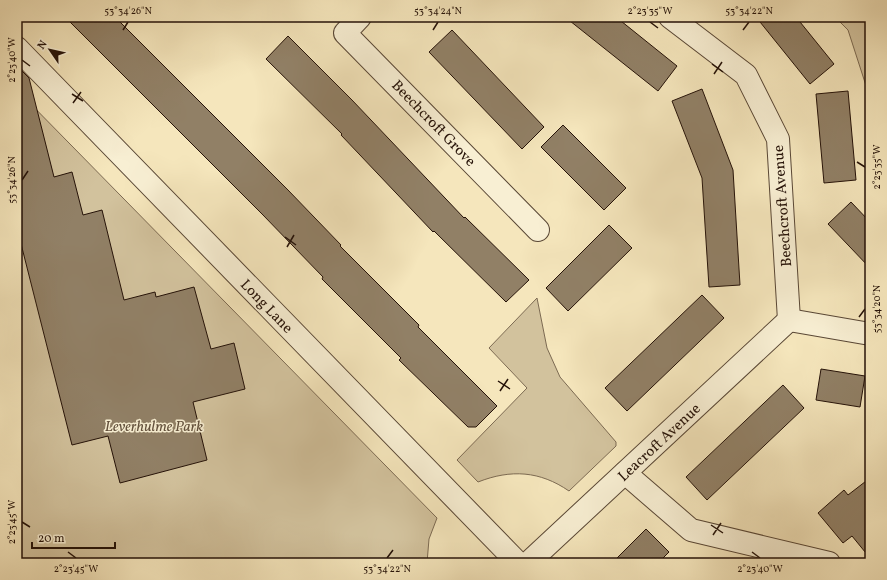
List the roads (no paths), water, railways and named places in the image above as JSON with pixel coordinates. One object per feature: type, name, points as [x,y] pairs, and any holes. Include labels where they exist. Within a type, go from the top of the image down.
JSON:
[{"type":"street","name":"Beechcroft Grove","points":[[360,17],[345,32],[538,230]]},
{"type":"street","name":"Beechcroft Avenue","points":[[670,17],[746,75],[778,139],[789,320]]},
{"type":"street","name":"Long Lane","points":[[17,48],[518,563]]},
{"type":"street","points":[[789,320],[870,334]]},
{"type":"street","name":"Leacroft Avenue","points":[[528,563],[789,320]]},
{"type":"street","points":[[625,474],[691,530],[829,563]]},
{"type":"park label","name":"Leverhulme Park","points":[[154,426]]}]
